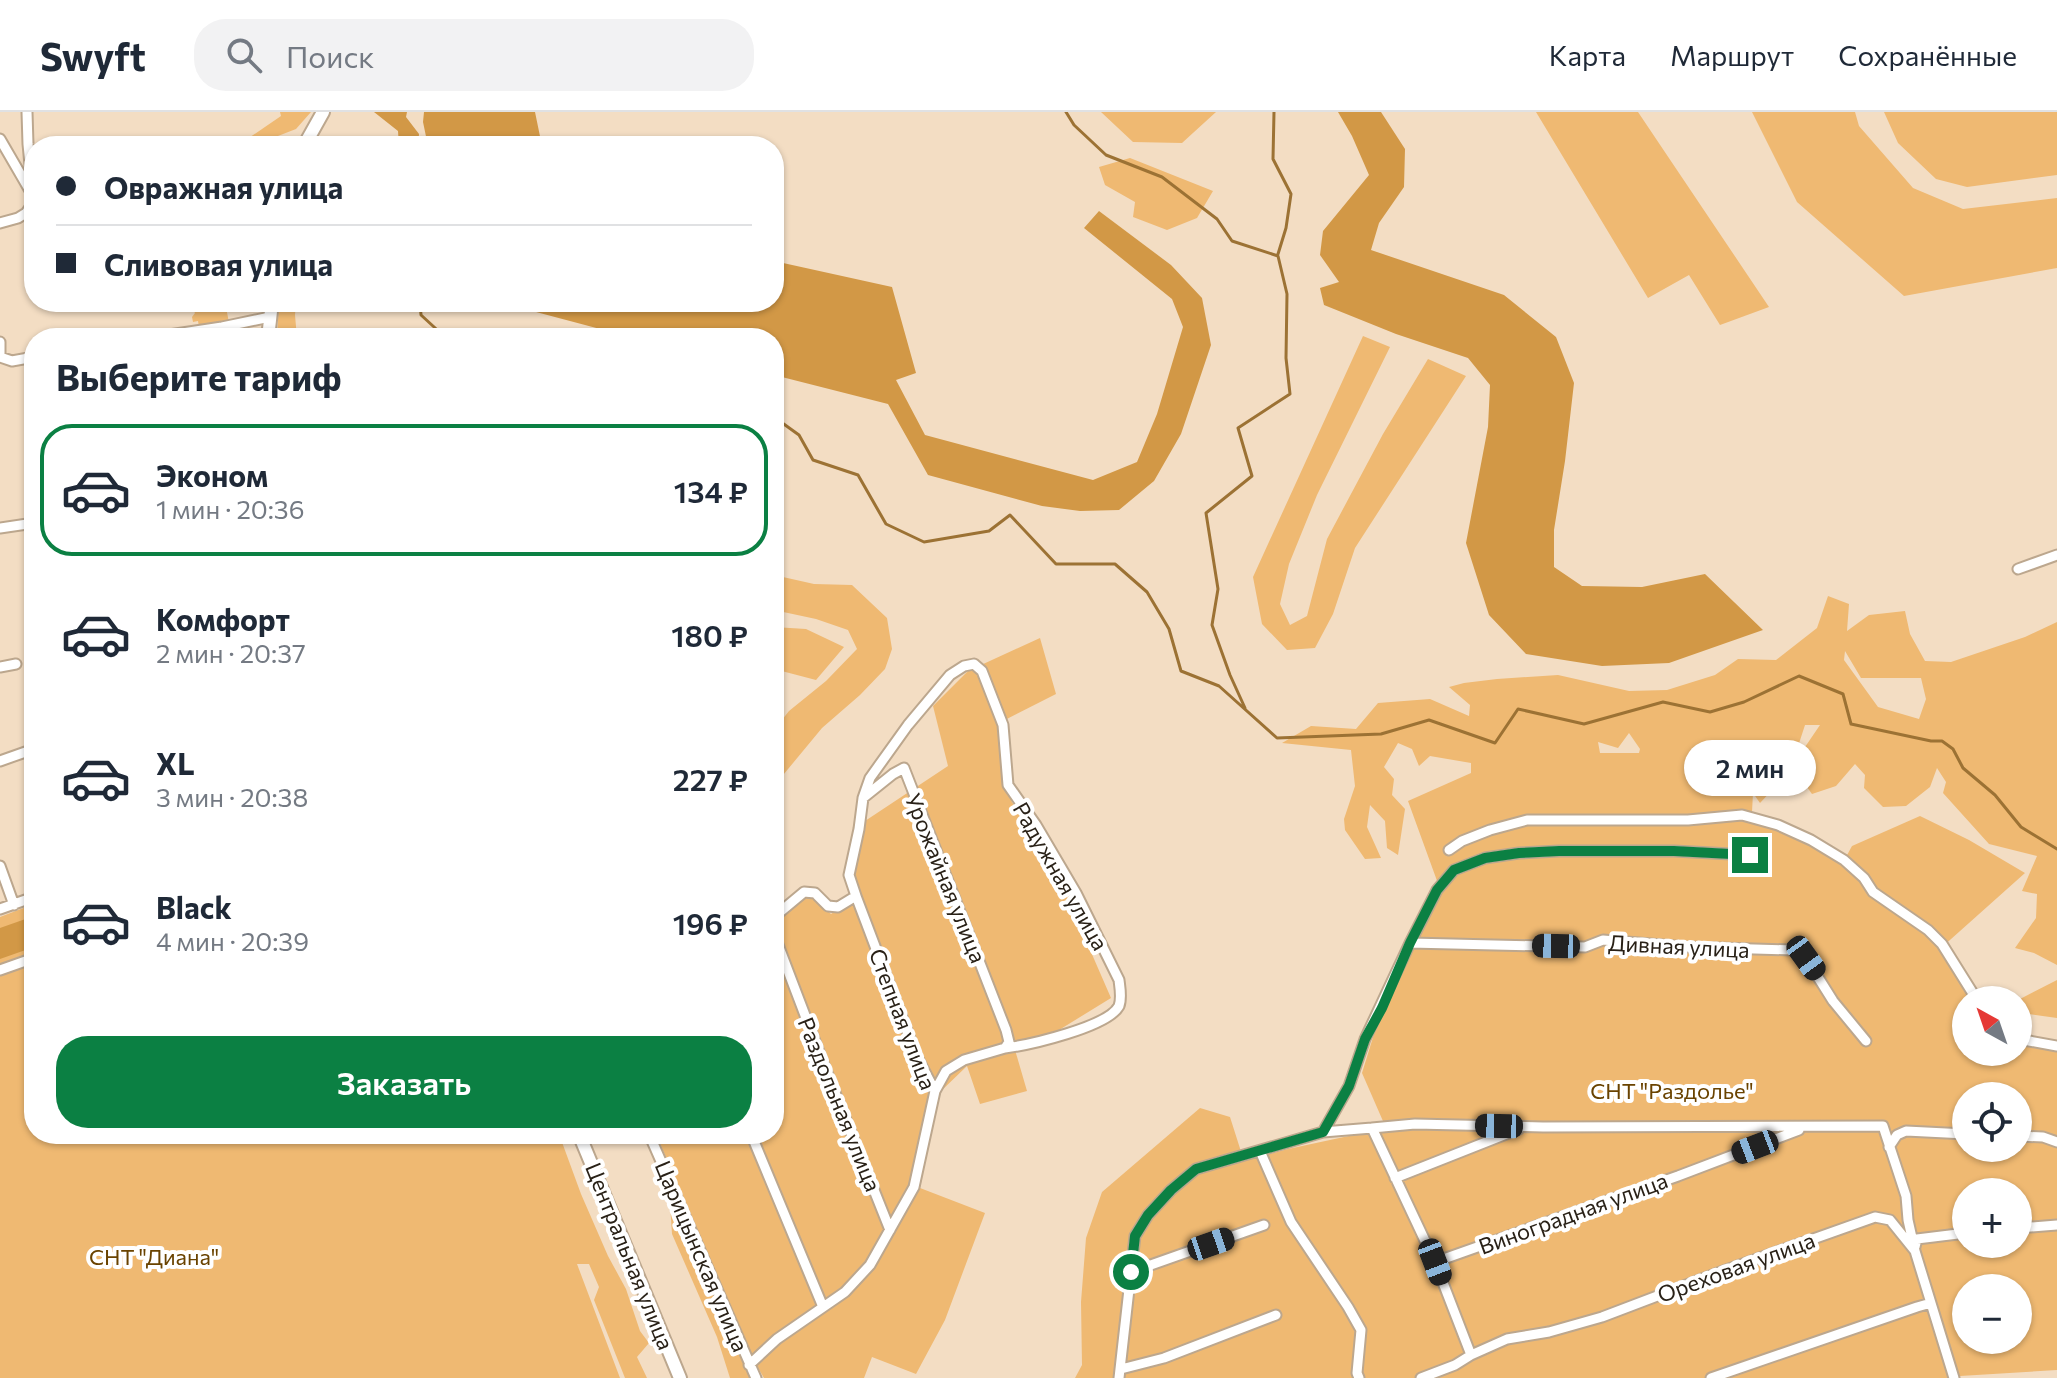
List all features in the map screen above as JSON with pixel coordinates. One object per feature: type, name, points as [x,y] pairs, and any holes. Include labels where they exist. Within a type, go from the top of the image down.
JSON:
[{"type":"street","points":[[27,112],[29,136]]},
{"type":"street","points":[[310,136],[323,112]]},
{"type":"street","points":[[0,139],[24,180]]},
{"type":"street","points":[[0,223],[24,214]]},
{"type":"street","points":[[269,328],[271,312]]},
{"type":"street","points":[[215,328],[270,317]]},
{"type":"street","points":[[0,342],[0,357],[12,361],[24,359]]},
{"type":"street","points":[[0,528],[24,524]]},
{"type":"street","points":[[2018,569],[2057,555]]},
{"type":"street","points":[[0,667],[16,664]]},
{"type":"street","name":"Радужная улица","points":[[863,798],[870,778],[908,725],[950,675],[974,664],[982,671],[1003,725],[1008,785],[1076,893],[1119,980],[1121,994],[1118,1006],[1110,1015],[1067,1034],[1005,1048]]},
{"type":"street","points":[[0,761],[24,753]]},
{"type":"street","name":"Урожайная улица","points":[[863,798],[904,768],[1006,1030],[1009,1042],[1005,1048]]},
{"type":"street","points":[[784,909],[804,892],[815,893],[828,906],[838,907],[856,896],[849,875],[863,798]]},
{"type":"street","points":[[1449,850],[1490,830],[1527,820],[1688,820],[1742,815],[1778,825],[1844,860],[1864,878],[1873,892],[1928,930],[1942,944],[1968,986]]},
{"type":"street","points":[[1323,1132],[1349,1086],[1365,1039],[1410,943],[1437,890],[1454,870],[1485,858],[1519,853],[1674,851],[1750,855]]},
{"type":"street","points":[[0,866],[14,905]]},
{"type":"street","name":"Степная улица","points":[[749,1365],[777,1339],[845,1292],[870,1265],[914,1187],[935,1091],[917,1057],[856,896]]},
{"type":"street","points":[[0,909],[24,901]]},
{"type":"street","name":"Дивная улица","points":[[1410,943],[1585,947],[1603,940],[1686,947],[1792,950],[1806,958],[1833,1001],[1866,1041]]},
{"type":"street","name":"Раздольная улица","points":[[784,960],[890,1230]]},
{"type":"street","points":[[0,970],[24,962]]},
{"type":"street","points":[[2032,1042],[2057,1046]]},
{"type":"street","points":[[935,1091],[946,1071],[964,1060],[1005,1048]]},
{"type":"street","points":[[1276,1315],[1120,1373],[1135,1236],[1148,1215],[1196,1169],[1323,1132],[1415,1124],[1883,1126],[1906,1196],[1915,1251]]},
{"type":"street","points":[[1395,1178],[1526,1126]]},
{"type":"street","points":[[1372,1128],[1435,1262],[1471,1355]]},
{"type":"street","name":"Виноградная улица","points":[[1435,1262],[1806,1128]]},
{"type":"street","points":[[1889,1147],[1897,1135],[1906,1131],[1952,1133]]},
{"type":"street","points":[[2032,1137],[2057,1142]]},
{"type":"street","name":"Центральная улица","points":[[583,1144],[680,1378]]},
{"type":"street","name":"Царицынская улица","points":[[653,1144],[756,1378]]},
{"type":"street","points":[[755,1144],[823,1307]]},
{"type":"street","points":[[1260,1151],[1291,1222],[1361,1330],[1359,1378]]},
{"type":"street","name":"Ореховая улица","points":[[1421,1378],[1507,1339],[1549,1332],[1602,1317],[1875,1217],[1890,1220],[1915,1251],[1954,1378]]},
{"type":"street","points":[[1131,1272],[1264,1225]]},
{"type":"street","points":[[2032,1227],[2057,1225]]},
{"type":"street","points":[[1915,1251],[1917,1239],[1952,1235]]},
{"type":"street","points":[[1711,1378],[1931,1303]]},
{"type":"green space","points":[[280,112],[311,112],[296,129],[278,136],[252,136],[281,116]]},
{"type":"green space","points":[[1101,112],[1216,112],[1182,143],[1133,142]]},
{"type":"green space","points":[[1536,112],[1638,112],[1769,307],[1720,325],[1689,275],[1648,298]]},
{"type":"green space","points":[[1752,112],[1855,112],[1859,126],[1913,188],[1963,209],[2057,198],[2057,268],[1904,296],[1797,202]]},
{"type":"green space","points":[[1884,112],[2057,112],[2057,175],[1967,187],[1936,179],[1898,143]]},
{"type":"green space","points":[[1130,158],[1213,191],[1197,218],[1167,230],[1133,217],[1135,202],[1105,185],[1099,167]]},
{"type":"green space","points":[[227,312],[230,328],[199,328],[198,321],[193,322],[195,313]]},
{"type":"green space","points":[[278,312],[295,312],[296,328],[278,328]]},
{"type":"green space","points":[[1363,336],[1390,347],[1317,495],[1289,564],[1280,604],[1290,625],[1307,616],[1327,539],[1383,434],[1428,359],[1466,376],[1355,548],[1333,614],[1315,648],[1287,650],[1262,624],[1253,577]]},
{"type":"green space","points":[[784,577],[814,584],[852,585],[887,618],[892,649],[885,669],[822,728],[784,774],[784,717],[857,649],[848,630],[784,612]]},
{"type":"green space","name":"СНТ \"Раздолье\"","points":[[1828,596],[1849,604],[1847,631],[1869,615],[1905,611],[1910,634],[1925,661],[1951,662],[2025,637],[2057,622],[2057,965],[2034,953],[2015,948],[2036,918],[2037,894],[2022,891],[2037,856],[1989,844],[1943,793],[1946,782],[1937,768],[1930,787],[1906,806],[1883,807],[1864,788],[1865,775],[1855,764],[1836,786],[1812,794],[1802,780],[1813,756],[1805,747],[1820,725],[1805,725],[1790,771],[1760,803],[1753,793],[1752,812],[1813,837],[1846,857],[1852,846],[1920,816],[2025,873],[1941,948],[1964,986],[1952,986],[1952,1066],[2032,1066],[2032,1044],[2057,1050],[2057,1370],[1960,1378],[1075,1378],[1082,1365],[1081,1302],[1086,1238],[1102,1192],[1200,1108],[1230,1117],[1244,1161],[1386,1128],[1362,1073],[1378,1021],[1440,889],[1408,801],[1471,773],[1471,763],[1430,756],[1419,766],[1412,749],[1398,743],[1384,767],[1394,779],[1392,795],[1405,809],[1398,855],[1387,848],[1385,821],[1370,805],[1367,827],[1381,858],[1365,859],[1345,830],[1344,819],[1355,786],[1351,750],[1282,743],[1311,726],[1356,729],[1378,703],[1430,699],[1469,716],[1470,705],[1449,687],[1464,683],[1558,675],[1629,691],[1667,690],[1715,675],[1738,659],[1776,660],[1817,628]],"holes":[[[1845,651],[1861,678],[1921,678],[1926,699],[1919,719],[1878,707],[1844,660]],[[1629,733],[1640,749],[1639,753],[1600,753],[1598,742],[1618,748]]]},
{"type":"green space","points":[[784,628],[806,629],[844,647],[816,680],[784,672]]},
{"type":"green space","points":[[1040,638],[1056,694],[997,724],[1002,775],[1012,802],[1064,890],[1111,998],[1059,1030],[1013,1043],[1027,1091],[980,1104],[967,1066],[939,1093],[920,1188],[985,1213],[945,1320],[916,1374],[872,1357],[864,1378],[764,1378],[748,1351],[660,1144],[784,1144],[784,914],[810,894],[831,914],[859,895],[851,869],[862,823],[948,766],[933,706],[968,671]]},
{"type":"green space","name":"СНТ \"Диана\"","points":[[24,908],[24,1144],[563,1144],[608,1256],[626,1289],[640,1331],[649,1343],[637,1357],[647,1378],[625,1378],[594,1300],[599,1287],[589,1264],[577,1264],[620,1378],[0,1378],[0,917]]},
{"type":"green space","points":[[2057,980],[2057,1018],[2032,1015],[2032,993]]},
{"type":"green space","points":[[670,1203],[681,1209],[755,1378],[730,1378],[717,1337],[672,1234]]},
{"type":"shaded area","points":[[374,112],[407,112],[406,117],[419,136],[398,136],[398,131]]},
{"type":"shaded area","points":[[424,112],[535,112],[540,136],[426,136]]},
{"type":"shaded area","points":[[1338,112],[1381,112],[1405,149],[1404,187],[1379,223],[1371,250],[1504,295],[1556,337],[1574,383],[1554,530],[1554,567],[1582,586],[1642,587],[1705,574],[1763,630],[1669,663],[1602,666],[1526,654],[1489,615],[1466,543],[1488,427],[1490,385],[1468,358],[1324,305],[1320,288],[1339,282],[1320,255],[1323,231],[1369,175]]},
{"type":"shaded area","points":[[1099,211],[1171,265],[1202,298],[1211,345],[1181,434],[1154,481],[1119,510],[1080,511],[1042,506],[928,475],[888,404],[784,378],[784,328],[596,328],[536,312],[784,312],[784,263],[892,287],[916,373],[896,380],[925,435],[1093,480],[1137,462],[1157,414],[1183,327],[1172,299],[1084,228]]},
{"type":"shaded area","points":[[24,920],[24,951],[0,959],[0,928]]},
{"type":"waterway","points":[[1066,112],[1074,125],[1106,155],[1162,177],[1217,219],[1232,241],[1278,256],[1287,294],[1286,358],[1290,394],[1238,428],[1252,476],[1206,513],[1218,589],[1212,625],[1245,708]]},
{"type":"waterway","points":[[1274,112],[1273,159],[1291,194],[1278,254]]},
{"type":"waterway","points":[[421,312],[435,328]]},
{"type":"waterway","points":[[784,424],[799,435],[813,460],[858,475],[886,524],[924,542],[989,531],[1010,515],[1056,564],[1115,564],[1147,592],[1169,629],[1181,671],[1219,686],[1277,738],[1381,734],[1429,720],[1495,743],[1518,709],[1584,724],[1663,702],[1710,712],[1744,702],[1799,676],[1843,694],[1851,724],[1942,741],[1953,749],[1963,768],[1995,795],[2021,827],[2057,849]]},
{"type":"route","points":[[1131,1272],[1135,1236],[1148,1215],[1196,1169],[1323,1132],[1349,1086],[1365,1039],[1410,943],[1437,890],[1454,870],[1485,858],[1519,853],[1674,851],[1750,855]]}]
